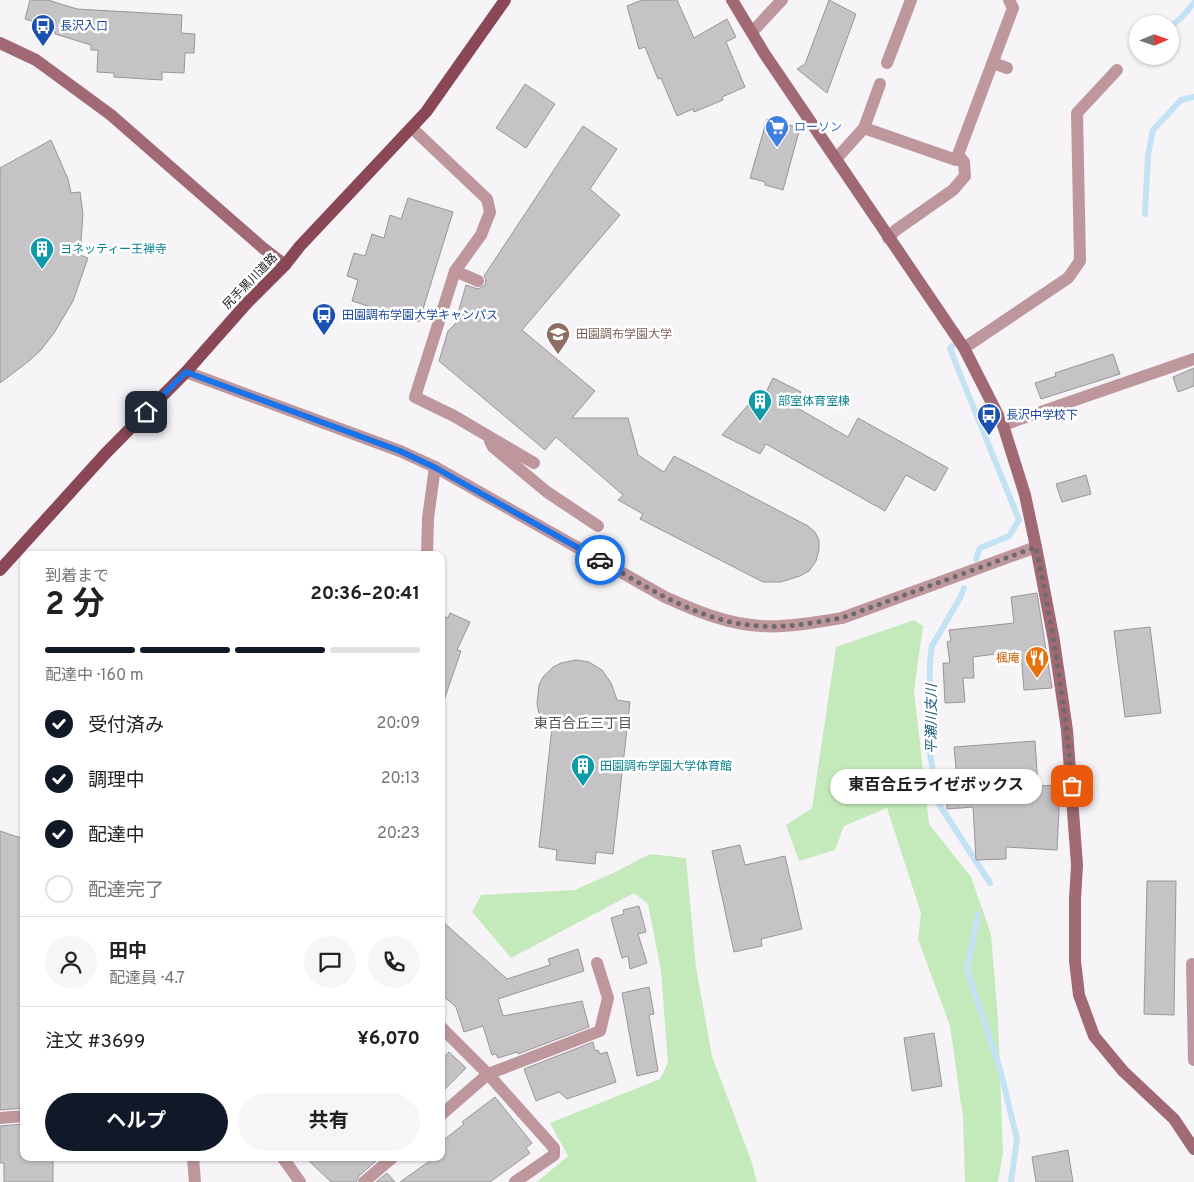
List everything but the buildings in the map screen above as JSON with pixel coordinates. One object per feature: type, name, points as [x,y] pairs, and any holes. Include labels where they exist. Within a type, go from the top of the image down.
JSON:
[{"type":"main road","name":"尻手黒川道路","points":[[1,567],[106,453],[186,372],[247,303],[285,265],[300,246],[412,128],[426,112],[505,0]]},
{"type":"street","points":[[732,0],[764,53],[964,348],[1003,425],[1025,495],[1036,547],[1054,641],[1067,730],[1077,865],[1075,952],[1079,995],[1094,1036],[1123,1071],[1174,1119],[1194,1149]]},
{"type":"street","points":[[752,32],[782,0]]},
{"type":"street","points":[[887,63],[911,0]]},
{"type":"street","points":[[864,128],[956,160],[1014,8],[1009,0]]},
{"type":"street","points":[[0,43],[36,60],[111,115],[285,265]]},
{"type":"street","points":[[993,63],[1007,68]]},
{"type":"street","points":[[964,348],[1068,278],[1080,260],[1077,113],[1117,70]]},
{"type":"street","points":[[836,159],[864,128],[880,84]]},
{"type":"street","points":[[412,128],[487,200],[490,212],[481,235],[455,271],[415,397],[454,416],[534,463]]},
{"type":"street","points":[[888,238],[896,230],[953,190],[965,176],[964,162],[958,156]]},
{"type":"street","points":[[455,271],[478,281]]},
{"type":"street","points":[[1003,425],[1194,359]]},
{"type":"street","points":[[186,372],[400,451],[434,467],[665,597],[697,611],[727,621],[762,626],[809,623],[842,618],[1036,547]]},
{"type":"street","points":[[488,436],[493,447],[547,492],[598,526]]},
{"type":"street","points":[[427,551],[428,518],[434,467]]},
{"type":"street","points":[[445,1112],[488,1074],[600,1031],[608,998],[597,963]]},
{"type":"street","points":[[1192,964],[1194,1060]]},
{"type":"street","points":[[445,1031],[488,1074],[554,1148],[554,1155],[515,1182]]},
{"type":"street","points":[[0,1118],[20,1116]]},
{"type":"street","points":[[193,1161],[195,1182]]},
{"type":"street","points":[[285,1161],[300,1182]]},
{"type":"street","points":[[364,1182],[388,1161]]},
{"type":"green space","points":[[914,620],[923,626],[914,691],[929,824],[971,877],[991,934],[998,1019],[1003,1153],[998,1182],[965,1182],[963,1118],[950,1026],[918,939],[921,913],[887,808],[844,826],[835,850],[799,861],[786,825],[812,808],[836,647]]},
{"type":"green space","points":[[650,854],[686,858],[696,967],[712,1056],[751,1160],[757,1182],[537,1182],[568,1156],[550,1123],[660,1079],[668,1063],[661,971],[648,904],[634,893],[511,958],[472,912],[481,895],[575,890]]},
{"type":"waterway","points":[[1179,20],[1194,3]]},
{"type":"waterway","points":[[1145,214],[1148,155],[1153,130],[1181,100],[1194,97]]},
{"type":"waterway","points":[[952,346],[950,349],[1019,520],[1009,536],[980,548],[976,559]]},
{"type":"waterway","name":"平瀬川支川","points":[[964,588],[932,646],[930,662],[929,748],[939,804],[990,883]]},
{"type":"waterway","name":"平瀬川支川","points":[[978,914],[967,970],[1000,1069],[1017,1139],[1011,1182]]},
{"type":"way so far","points":[[600,560],[665,597],[697,611],[727,621],[762,626],[809,623],[842,618],[1036,547],[1054,641],[1067,730],[1072,786]]},
{"type":"place","name":"長沢入口","points":[[43,47]]},
{"type":"place","name":"ローソン","points":[[777,148]]},
{"type":"place","name":"ヨネッティー王禅寺","points":[[42,270]]},
{"type":"place","name":"田園調布学園大学キャンパス","points":[[324,336]]},
{"type":"place","name":"田園調布学園大学","points":[[558,355]]},
{"type":"place","name":"部室体育室棟","points":[[760,422]]},
{"type":"place","name":"長沢中学校下","points":[[989,436]]},
{"type":"place","name":"楓庵","points":[[1037,679]]},
{"type":"place","name":"東百合丘ライゼボックス","points":[[1072,786]]},
{"type":"place","name":"田園調布学園大学体育館","points":[[583,787]]},
{"type":"district","name":"東百合丘三丁目","points":[[583,723]]},
{"type":"route","points":[[146,412],[186,372],[400,451],[434,467],[600,560]]}]
